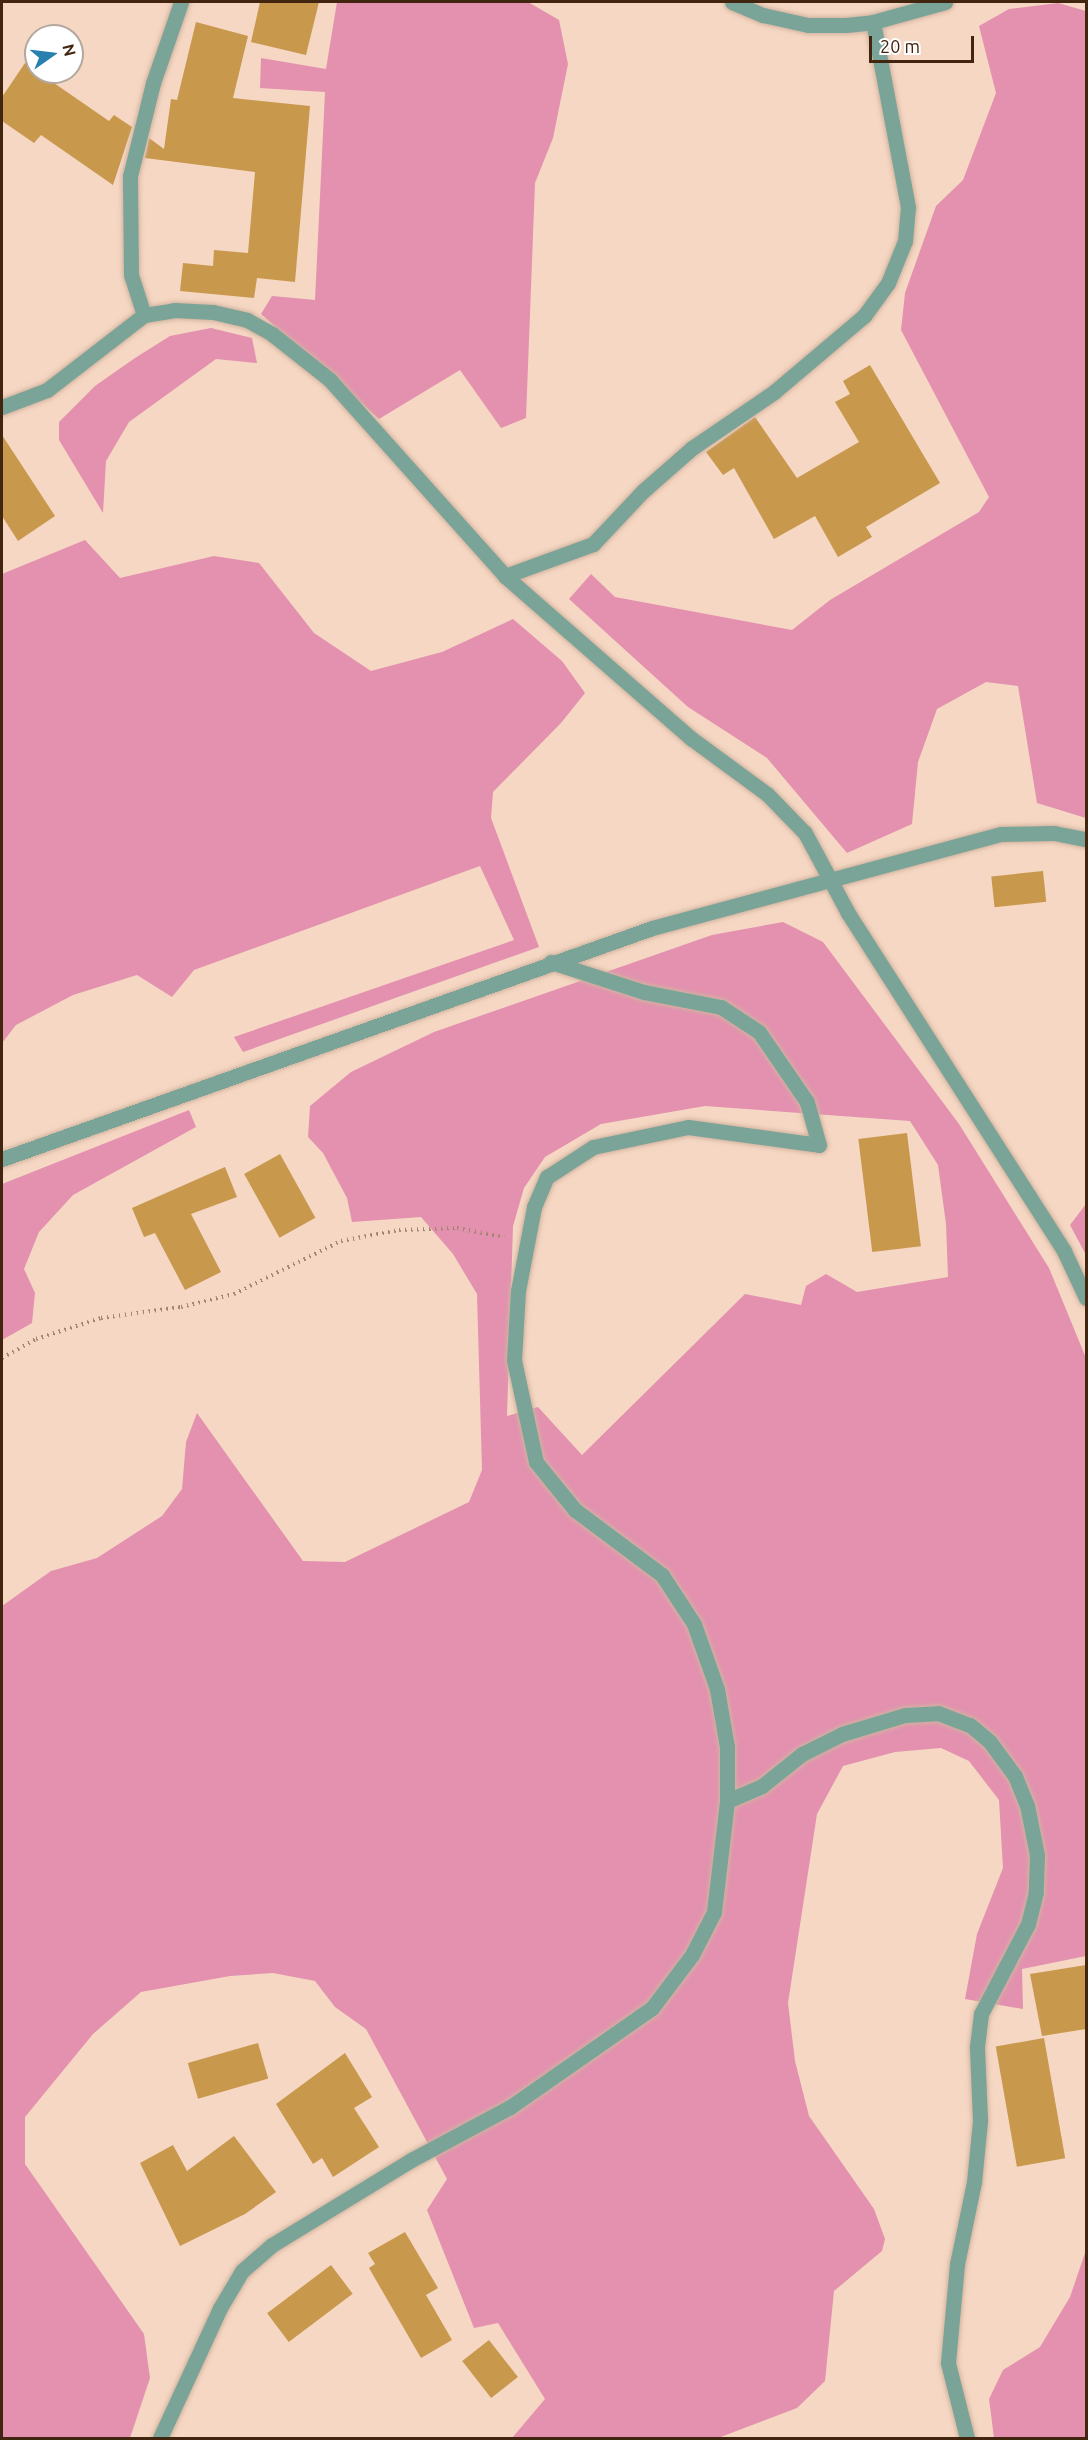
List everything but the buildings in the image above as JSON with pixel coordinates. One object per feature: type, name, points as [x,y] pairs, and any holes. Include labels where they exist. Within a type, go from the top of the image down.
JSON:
[{"type":"street","points":[[144,315],[131,275],[130,176],[153,83],[181,2]]},
{"type":"street","points":[[732,2],[763,15],[808,25],[873,22],[945,2]]},
{"type":"street","points":[[505,576],[593,544],[643,491],[692,448],[774,392],[864,316],[888,283],[905,241],[908,207],[873,22]]},
{"type":"street","points":[[2,406],[47,390],[144,315],[174,310],[213,312],[247,320],[272,334],[330,380],[505,576],[692,740],[767,794],[805,833],[833,881],[848,913],[1064,1251],[1086,1298]]},
{"type":"street","points":[[2,1159],[652,928],[1001,834],[1054,833],[1086,839]]},
{"type":"street","points":[[160,2439],[220,2308],[243,2271],[272,2244],[411,2160],[510,2107],[652,2008],[692,1955],[714,1912],[727,1801],[727,1747],[717,1689],[694,1624],[662,1575],[575,1510],[536,1462],[514,1360],[518,1291],[534,1207],[548,1177],[593,1147],[688,1127],[819,1144],[807,1102],[759,1032],[721,1007],[644,992],[551,962]]},
{"type":"street","points":[[727,1801],[762,1786],[802,1754],[842,1734],[905,1715],[938,1713],[970,1725],[990,1742],[1015,1776],[1027,1805],[1037,1855],[1036,1892],[1028,1924],[981,2014],[977,2048],[980,2121],[974,2182],[957,2264],[948,2363],[967,2439]]},
{"type":"path","points":[[2,1358],[36,1339],[101,1318],[181,1307],[234,1294],[340,1241],[399,1230],[457,1228],[492,1233],[526,1246]]},
{"type":"shaded area","points":[[337,2],[528,2],[559,20],[568,64],[553,138],[535,183],[526,418],[501,428],[460,370],[379,419],[261,314],[272,296],[315,300],[325,92],[260,88],[261,58],[326,69]]},
{"type":"shaded area","points":[[1058,3],[1086,11],[1086,818],[1037,803],[1018,686],[986,682],[937,709],[918,762],[912,824],[847,853],[767,758],[688,707],[569,599],[591,574],[615,597],[792,630],[830,600],[979,512],[989,497],[901,330],[905,293],[936,206],[963,180],[996,93],[979,26],[1009,9]]},
{"type":"shaded area","points":[[211,328],[252,338],[257,363],[216,359],[129,422],[106,461],[103,513],[59,440],[59,422],[95,386],[170,336]]},
{"type":"shaded area","points":[[85,540],[120,578],[214,556],[259,563],[314,633],[371,671],[442,652],[513,619],[562,661],[585,693],[561,723],[493,792],[491,818],[539,947],[243,1052],[234,1037],[514,940],[480,866],[194,970],[172,997],[137,975],[73,995],[16,1025],[2,1043],[2,574]]},
{"type":"shaded area","points":[[783,922],[823,942],[959,1124],[1049,1268],[1086,1358],[1086,1956],[1022,1969],[1023,2009],[965,1999],[977,1934],[1003,1868],[999,1800],[969,1761],[941,1748],[895,1752],[843,1766],[817,1814],[788,2003],[795,2061],[809,2116],[874,2209],[885,2239],[882,2251],[834,2291],[825,2381],[797,2408],[718,2438],[512,2438],[545,2399],[498,2323],[474,2328],[427,2210],[447,2179],[366,2029],[335,2007],[315,1981],[273,1973],[230,1976],[141,1992],[93,2034],[25,2117],[25,2164],[144,2334],[150,2378],[130,2438],[2,2438],[2,1606],[51,1571],[97,1558],[162,1516],[182,1489],[186,1442],[197,1413],[303,1561],[345,1562],[469,1502],[482,1470],[477,1294],[453,1254],[421,1217],[352,1222],[347,1198],[323,1153],[308,1137],[310,1106],[351,1072],[434,1032],[712,935]],"holes":[[[705,1106],[910,1121],[938,1165],[946,1224],[948,1277],[857,1292],[826,1274],[806,1286],[801,1305],[745,1294],[582,1455],[538,1407],[507,1416],[513,1226],[524,1188],[545,1157],[601,1124]]]},
{"type":"shaded area","points":[[189,1110],[196,1127],[73,1195],[39,1232],[24,1269],[35,1293],[32,1323],[2,1340],[2,1184]]},
{"type":"shaded area","points":[[1086,1204],[1086,1255],[1070,1225]]},
{"type":"shaded area","points":[[1086,2250],[1086,2438],[994,2438],[989,2399],[1003,2370],[1040,2347],[1070,2297]]}]
